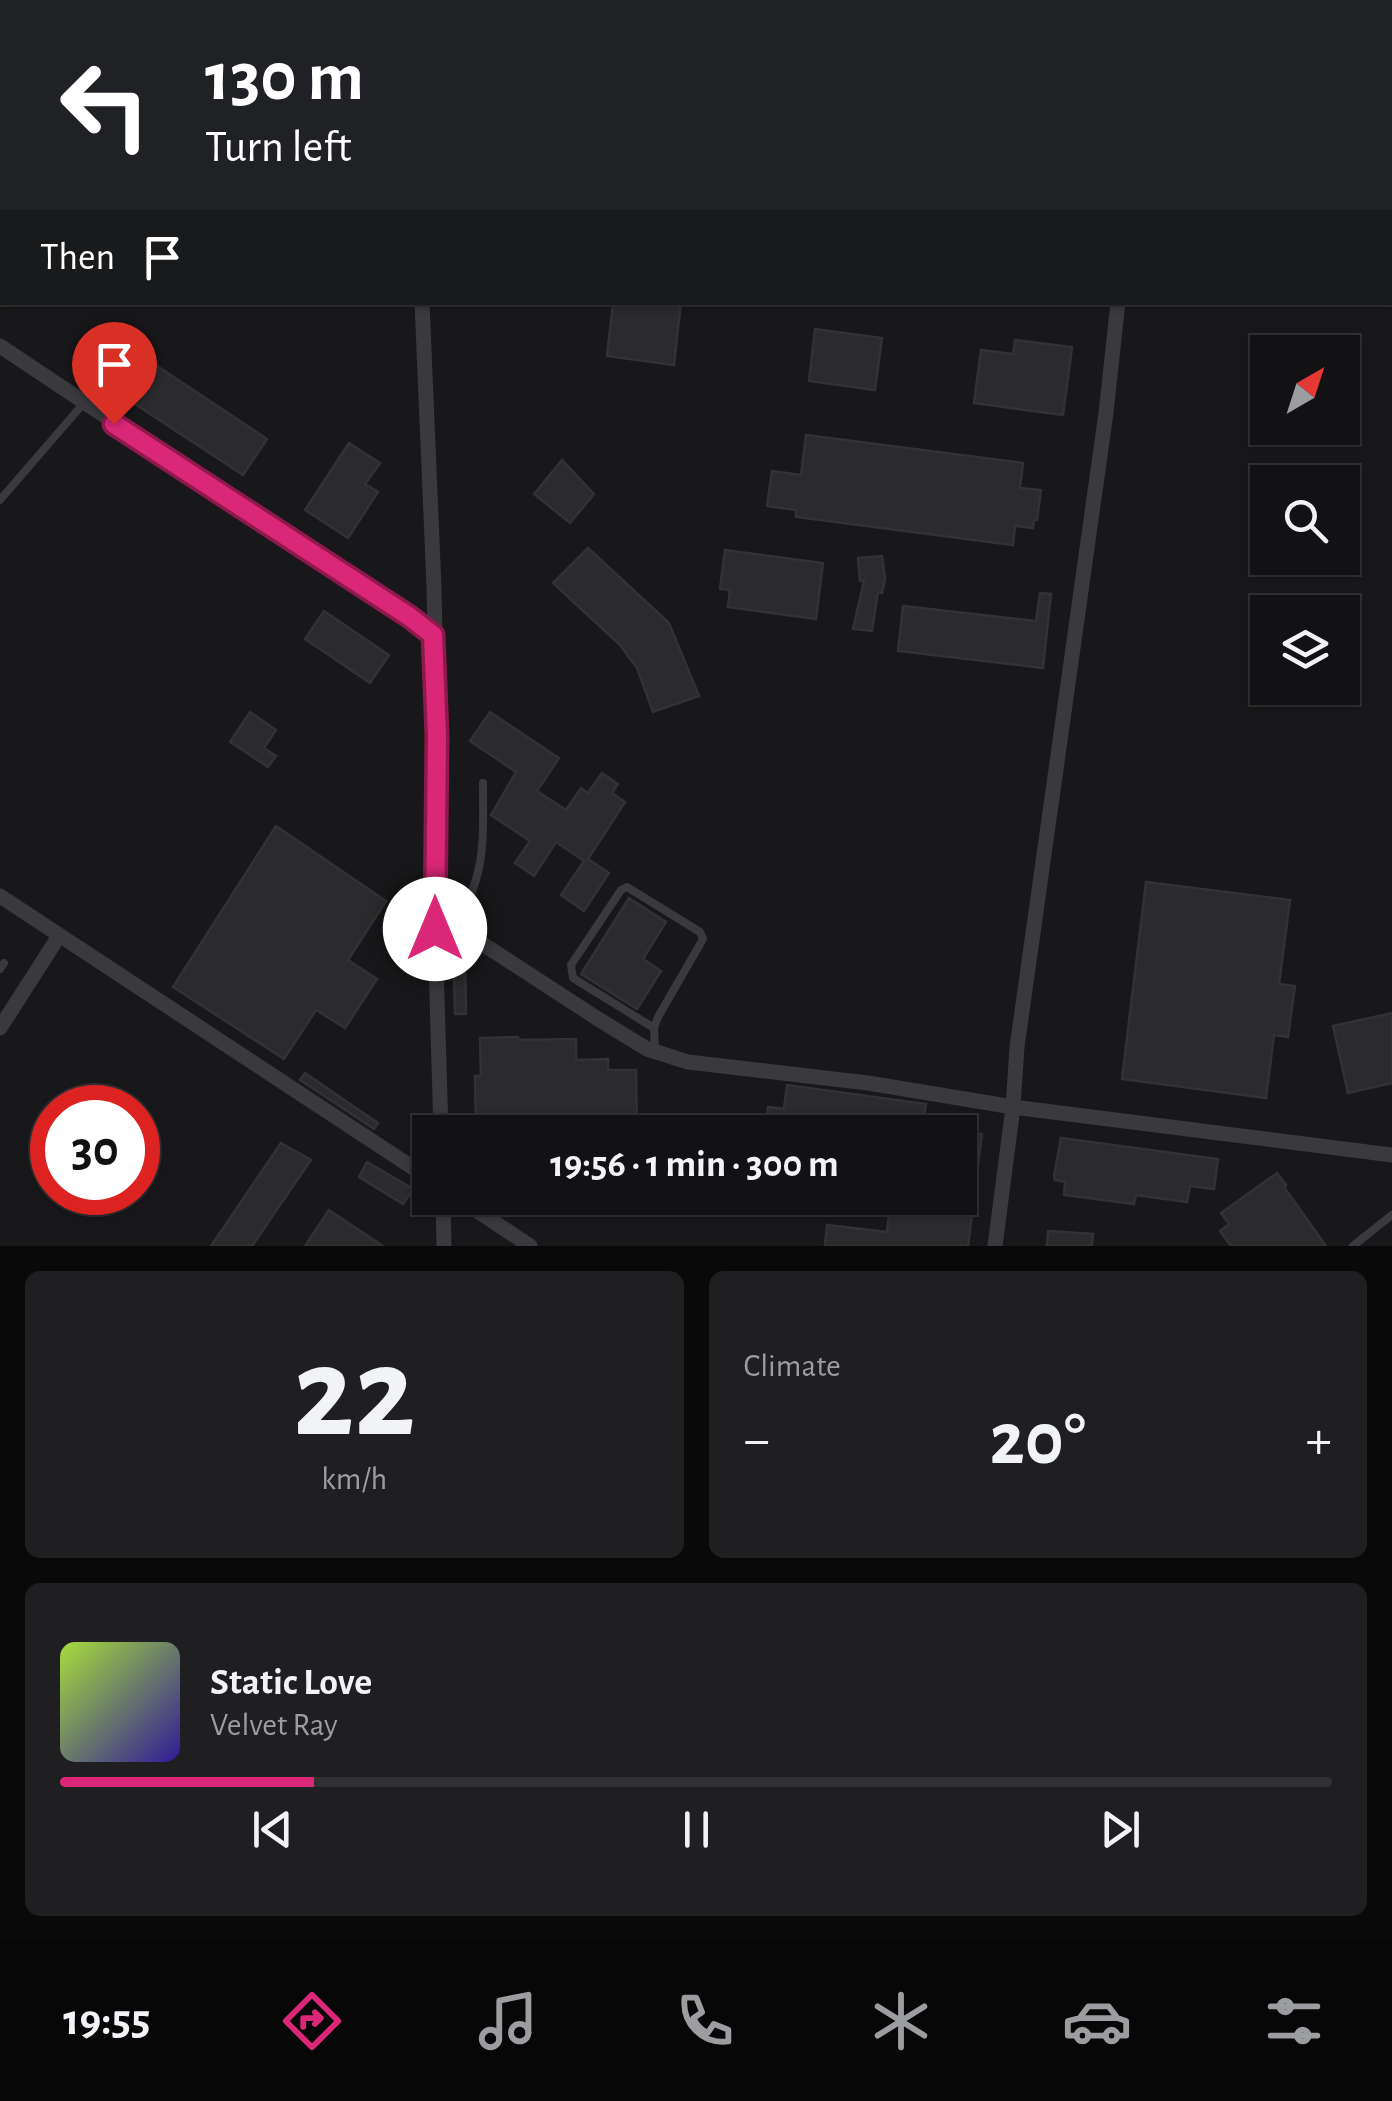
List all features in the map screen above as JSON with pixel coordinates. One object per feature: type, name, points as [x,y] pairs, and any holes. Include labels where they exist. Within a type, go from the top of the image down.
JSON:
[{"type":"street","points":[[422,305],[432,495],[437,736],[435,907],[441,1115]]},
{"type":"street","points":[[995,1246],[1014,1107],[1017,1047],[1118,305]]},
{"type":"street","points":[[0,346],[433,635]]},
{"type":"street","points":[[0,896],[412,1167]]},
{"type":"street","points":[[435,907],[454,925],[594,1017],[656,1052],[688,1062],[1392,1155]]},
{"type":"street","points":[[0,1028],[59,936]]},
{"type":"street","points":[[443,1215],[444,1246]]},
{"type":"street","points":[[484,1215],[530,1246]]},
{"type":"lane","points":[[0,500],[83,404]]},
{"type":"lane","points":[[454,925],[469,904],[482,864],[483,783]]},
{"type":"lane","points":[[654,1028],[573,978],[570,972],[621,890],[627,887],[700,932],[703,940],[666,1000],[654,1028],[656,1052]]},
{"type":"lane","points":[[1353,1246],[1392,1215]]},
{"type":"building","points":[[613,305],[681,305],[674,365],[607,356]]},
{"type":"building","points":[[815,329],[882,338],[875,390],[809,381]]},
{"type":"building","points":[[1015,340],[1072,347],[1063,415],[974,403],[981,350],[1013,354]]},
{"type":"building","points":[[136,352],[267,439],[243,475],[112,389]]},
{"type":"building","points":[[806,435],[1023,463],[1020,488],[1041,490],[1037,520],[1033,528],[1015,526],[1013,545],[796,517],[796,510],[767,506],[772,471],[801,475]]},
{"type":"building","points":[[349,443],[380,463],[365,484],[378,492],[348,538],[305,510]]},
{"type":"building","points":[[562,460],[594,494],[570,523],[534,494]]},
{"type":"building","points":[[588,548],[669,623],[699,696],[653,712],[637,668],[620,645],[553,583]]},
{"type":"building","points":[[725,550],[823,563],[816,619],[728,607],[730,590],[720,589]]},
{"type":"building","points":[[882,556],[885,579],[882,593],[878,592],[872,631],[853,629],[864,581],[860,581],[858,558]]},
{"type":"building","points":[[1040,593],[1051,594],[1043,668],[898,651],[903,606],[1036,621]]},
{"type":"building","points":[[324,611],[389,655],[370,683],[305,639]]},
{"type":"building","points":[[250,712],[276,730],[264,748],[276,756],[268,767],[230,742]]},
{"type":"building","points":[[490,712],[559,758],[537,791],[566,810],[581,788],[588,793],[602,773],[618,784],[612,793],[625,802],[588,859],[609,873],[584,911],[561,895],[584,861],[556,842],[534,876],[515,863],[530,841],[491,815],[516,772],[470,741]]},
{"type":"building","points":[[276,826],[386,901],[348,960],[377,979],[345,1028],[316,1010],[284,1059],[173,987]]},
{"type":"building","points":[[1146,882],[1290,900],[1279,984],[1295,986],[1288,1037],[1274,1035],[1266,1098],[1122,1079]]},
{"type":"building","points":[[629,898],[666,922],[643,959],[661,971],[637,1009],[581,974]]},
{"type":"building","points":[[453,944],[465,946],[466,1014],[455,1014]]},
{"type":"building","points":[[1392,1013],[1392,1083],[1348,1093],[1333,1026]]},
{"type":"building","points":[[480,1038],[576,1039],[576,1060],[608,1059],[608,1070],[636,1070],[637,1115],[476,1115],[475,1076],[481,1076]]},
{"type":"building","points":[[305,1073],[378,1123],[374,1129],[300,1080]]},
{"type":"building","points":[[787,1085],[926,1104],[924,1115],[767,1115],[768,1107],[784,1109]]},
{"type":"building","points":[[977,1134],[982,1134],[977,1174]]},
{"type":"building","points":[[1061,1138],[1218,1159],[1214,1189],[1190,1186],[1187,1202],[1136,1195],[1134,1204],[1064,1195],[1065,1182],[1055,1180],[1054,1176]]},
{"type":"building","points":[[281,1143],[311,1160],[252,1246],[211,1246]]},
{"type":"building","points":[[367,1162],[412,1190],[403,1204],[359,1177]]},
{"type":"building","points":[[1277,1173],[1326,1246],[1231,1246],[1220,1231],[1229,1224],[1221,1213]]},
{"type":"building","points":[[329,1210],[383,1246],[305,1246]]},
{"type":"building","points":[[889,1215],[972,1215],[968,1246],[825,1246],[827,1225],[887,1232]]},
{"type":"building","points":[[1048,1231],[1093,1234],[1092,1246],[1047,1246]]},
{"type":"route","points":[[114,424],[433,635],[437,736],[435,929]]}]
